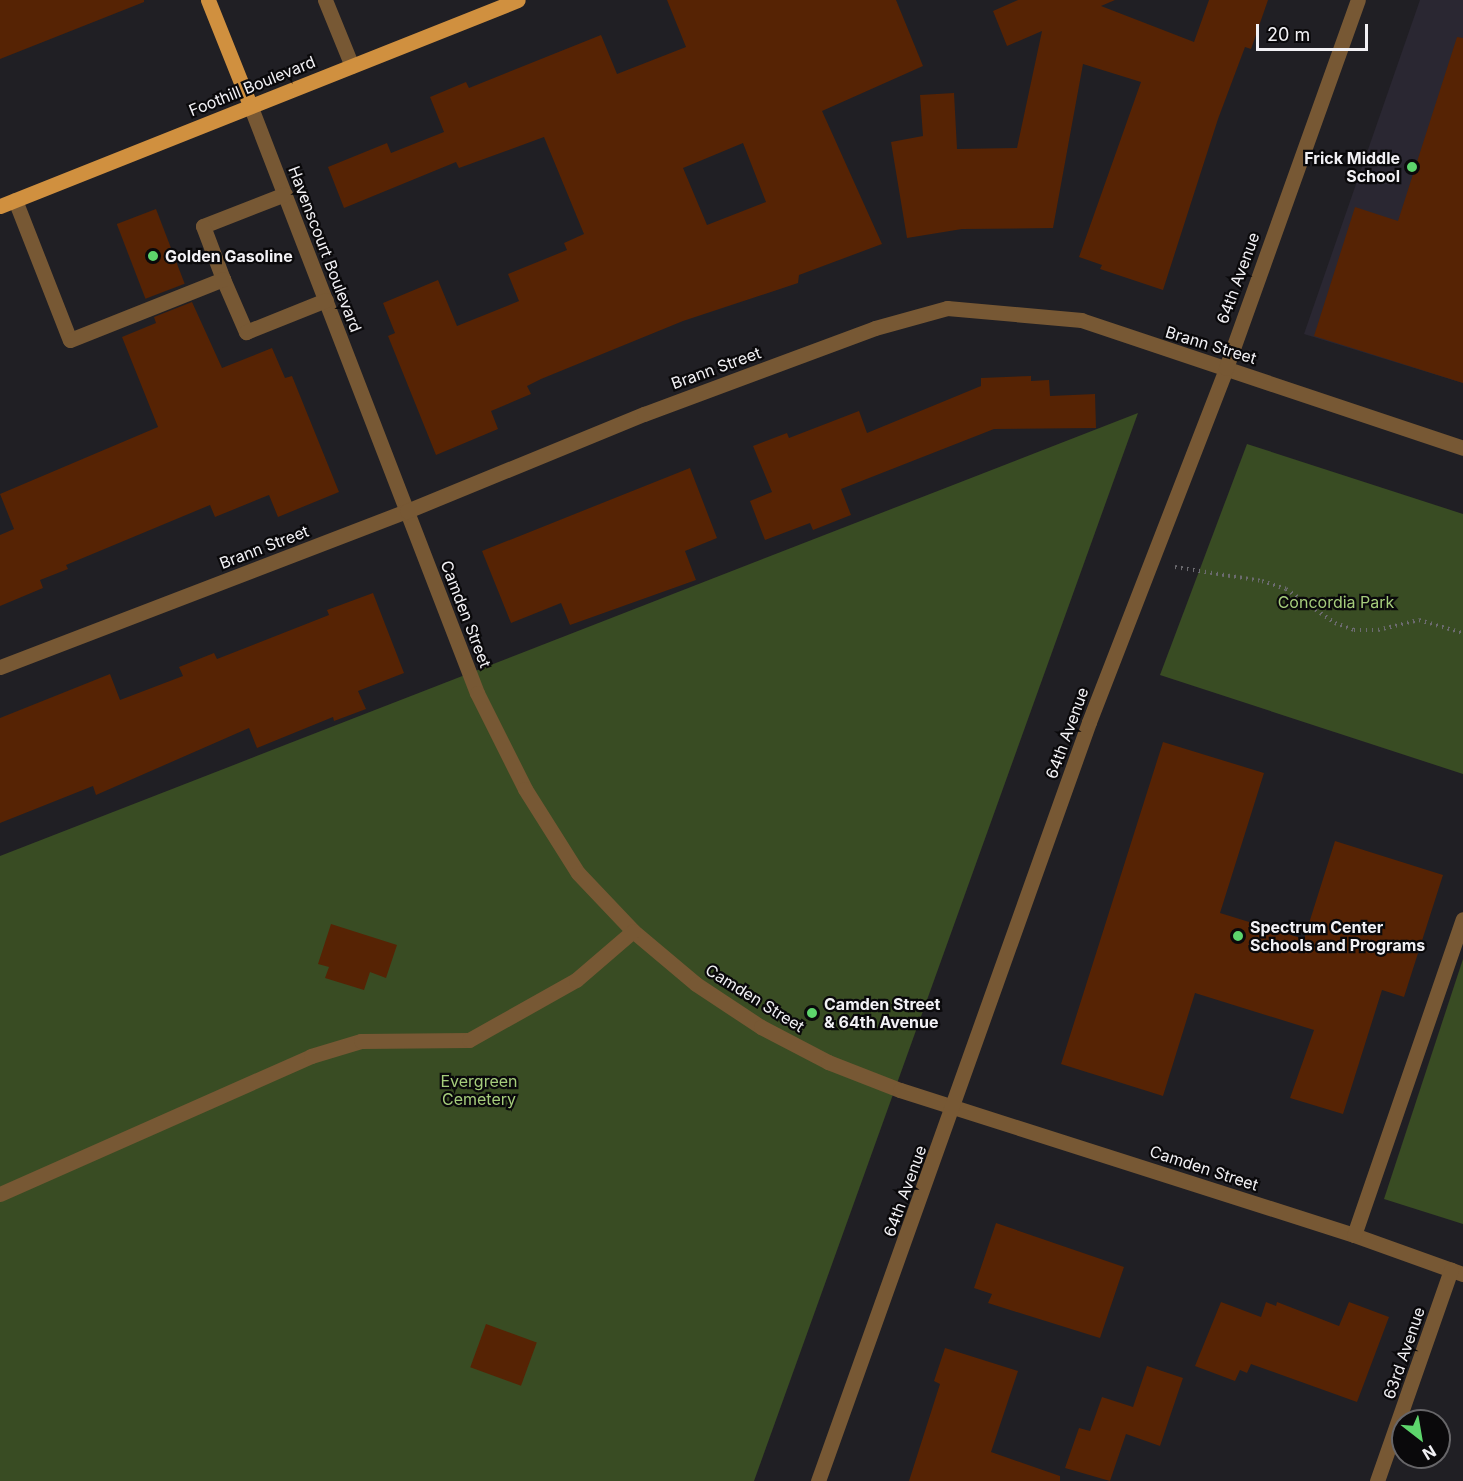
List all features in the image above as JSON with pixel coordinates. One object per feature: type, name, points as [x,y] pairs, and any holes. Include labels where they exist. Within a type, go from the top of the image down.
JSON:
[{"type":"main road","name":"Havenscourt Boulevard","points":[[208,0],[250,105]]},
{"type":"main road","name":"Foothill Boulevard","points":[[0,206],[518,0]]},
{"type":"street","points":[[325,0],[352,66]]},
{"type":"street","name":"64th Avenue","points":[[818,1481],[955,1108],[1089,722],[1226,368],[1358,0]]},
{"type":"street","name":"Havenscourt Boulevard","points":[[250,105],[407,511]]},
{"type":"street","points":[[285,194],[203,226],[223,279],[246,332],[326,300]]},
{"type":"street","points":[[15,200],[70,340],[223,279]]},
{"type":"street","name":"Brann Street","points":[[0,667],[407,511],[655,410],[875,328],[947,308],[1081,320],[1463,448]]},
{"type":"street","name":"Camden Street","points":[[407,511],[477,693],[525,789],[578,873],[633,931],[696,984],[761,1027],[837,1066],[955,1108],[1354,1235],[1457,1272]]},
{"type":"street","points":[[1354,1235],[1463,919]]},
{"type":"street","points":[[0,1194],[311,1056],[361,1041],[469,1040],[576,980],[633,931]]},
{"type":"street","name":"63rd Avenue","points":[[1377,1481],[1457,1272]]},
{"type":"path","points":[[1150,564],[1262,581],[1286,589],[1335,623],[1354,630],[1377,630],[1419,620],[1463,633]]},
{"type":"shaded area","name":"Frick Middle School","points":[[1420,0],[1463,0],[1463,383],[1304,334]]},
{"type":"green space","name":"Evergreen Cemetery","points":[[1138,413],[754,1481],[0,1481],[0,856]]},
{"type":"green space","name":"Concordia Park","points":[[1247,444],[1463,514],[1463,774],[1160,675]]},
{"type":"green space","points":[[1463,959],[1463,1224],[1384,1199]]},
{"type":"building","points":[[0,0],[144,0],[144,2],[0,59]]},
{"type":"building","points":[[667,0],[896,0],[923,66],[822,111],[882,244],[799,275],[798,283],[683,321],[541,379],[527,386],[531,394],[491,411],[498,429],[436,455],[388,336],[395,333],[383,303],[438,280],[457,326],[519,301],[508,274],[567,250],[564,243],[584,234],[544,137],[459,168],[456,162],[344,208],[328,167],[387,143],[391,153],[444,132],[430,97],[466,82],[469,88],[601,35],[617,74],[686,47]],"holes":[[[743,143],[766,202],[707,225],[683,168]]]},
{"type":"building","points":[[1018,0],[1115,0],[1101,6],[1194,42],[1209,0],[1268,0],[1251,49],[1245,47],[1218,119],[1163,290],[1100,269],[1102,265],[1079,257],[1141,82],[1083,64],[1053,228],[962,229],[907,238],[891,142],[923,136],[920,95],[954,93],[957,149],[1017,148],[1042,31],[1007,46],[993,11]]},
{"type":"building","name":"Frick Middle School","points":[[1457,37],[1463,38],[1463,383],[1314,336],[1355,207],[1398,221]]},
{"type":"building","points":[[156,209],[185,284],[145,299],[117,224]]},
{"type":"building","points":[[192,302],[222,368],[272,348],[285,378],[292,376],[339,492],[278,517],[269,495],[215,517],[210,505],[66,565],[68,569],[40,580],[43,588],[0,606],[0,535],[14,529],[0,494],[158,427],[122,337],[156,323],[154,317]]},
{"type":"building","points":[[1031,376],[1031,381],[1049,380],[1050,396],[1095,394],[1096,428],[994,429],[841,489],[851,515],[813,530],[810,523],[765,540],[750,501],[772,492],[753,446],[787,433],[789,438],[859,411],[867,433],[981,386],[981,378]]},
{"type":"building","points":[[690,468],[717,538],[685,551],[696,580],[570,625],[561,603],[511,623],[482,551]]},
{"type":"building","points":[[373,593],[404,673],[358,691],[366,709],[334,721],[333,717],[257,748],[249,728],[96,795],[93,786],[0,823],[0,718],[110,674],[120,700],[183,676],[179,667],[214,653],[217,659],[329,615],[327,610]]},
{"type":"building","points":[[1163,742],[1264,773],[1220,913],[1304,939],[1335,841],[1443,875],[1404,997],[1382,990],[1343,1114],[1290,1098],[1314,1030],[1195,993],[1163,1096],[1061,1064]]},
{"type":"building","points":[[331,924],[397,945],[386,978],[370,972],[364,990],[325,978],[329,967],[318,964]]},
{"type":"building","points":[[996,1223],[1124,1267],[1100,1338],[988,1303],[992,1294],[974,1288]]},
{"type":"building","points":[[1221,1302],[1261,1317],[1266,1302],[1276,1306],[1277,1302],[1339,1326],[1349,1302],[1389,1317],[1357,1402],[1251,1364],[1247,1373],[1240,1370],[1235,1381],[1195,1366]]},
{"type":"building","points":[[486,1324],[537,1342],[521,1386],[470,1367]]},
{"type":"building","points":[[945,1348],[1018,1371],[991,1452],[1060,1476],[1060,1481],[909,1481],[940,1384],[934,1381]]},
{"type":"building","points":[[1147,1366],[1183,1378],[1160,1446],[1126,1434],[1110,1481],[1065,1468],[1079,1428],[1090,1431],[1102,1397],[1133,1407]]},
{"type":"place","name":"Frick Middle School","points":[[1412,167]]},
{"type":"place","name":"Golden Gasoline","points":[[153,256]]},
{"type":"place","name":"Spectrum Center Schools and Programs","points":[[1238,936]]},
{"type":"place","name":"Camden Street & 64th Avenue","points":[[812,1013]]}]
